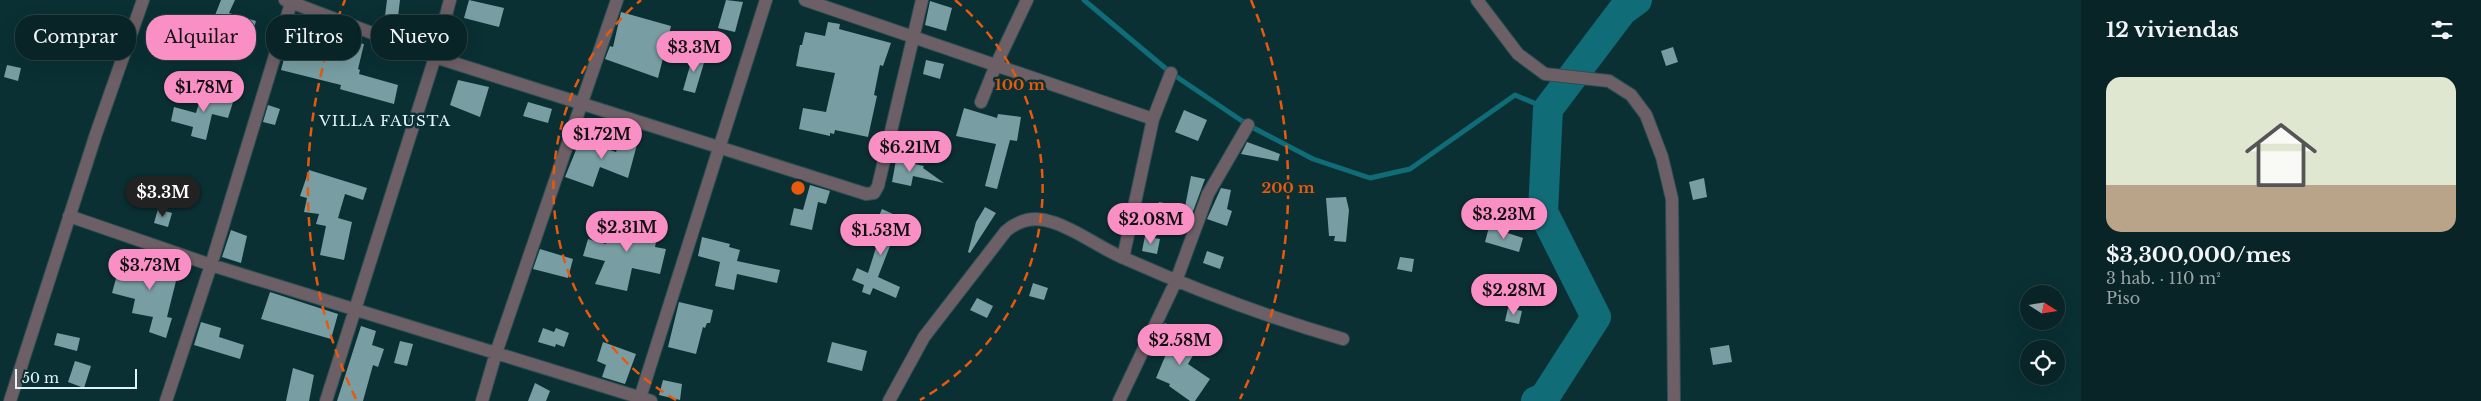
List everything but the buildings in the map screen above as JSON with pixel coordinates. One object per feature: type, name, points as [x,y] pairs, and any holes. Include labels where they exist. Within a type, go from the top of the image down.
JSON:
[{"type":"street","points":[[10,401],[69,216],[144,0]]},
{"type":"street","points":[[446,15],[450,0]]},
{"type":"street","points":[[482,401],[496,353],[617,0]]},
{"type":"street","points":[[69,216],[211,265],[643,400],[719,145],[766,0]]},
{"type":"street","points":[[805,0],[1152,119]]},
{"type":"street","points":[[445,60],[719,145],[866,194],[874,193],[878,186],[922,0]]},
{"type":"street","points":[[981,102],[996,65],[1027,0]]},
{"type":"street","points":[[1477,0],[1518,54],[1545,74],[1609,80],[1631,95],[1646,115],[1662,157],[1672,199],[1674,401]]},
{"type":"street","points":[[166,401],[211,265],[290,1],[371,32]]},
{"type":"street","points":[[326,401],[434,60]]},
{"type":"street","points":[[1123,258],[1152,119],[1171,73]]},
{"type":"street","points":[[1119,401],[1176,281],[1208,194],[1248,125]]},
{"type":"street","points":[[889,401],[924,337],[1006,231],[1016,222],[1031,219],[1053,222],[1123,258],[1176,281],[1305,328],[1343,339]]},
{"type":"waterway","points":[[1084,0],[1171,73],[1248,125],[1313,159],[1370,178],[1410,169],[1515,95],[1548,109]]},
{"type":"waterway","points":[[1536,401],[1544,398],[1596,317],[1543,212],[1548,109],[1622,11],[1637,0]]},
{"type":"district","name":"VILLA FAUSTA","points":[[385,120]]}]
